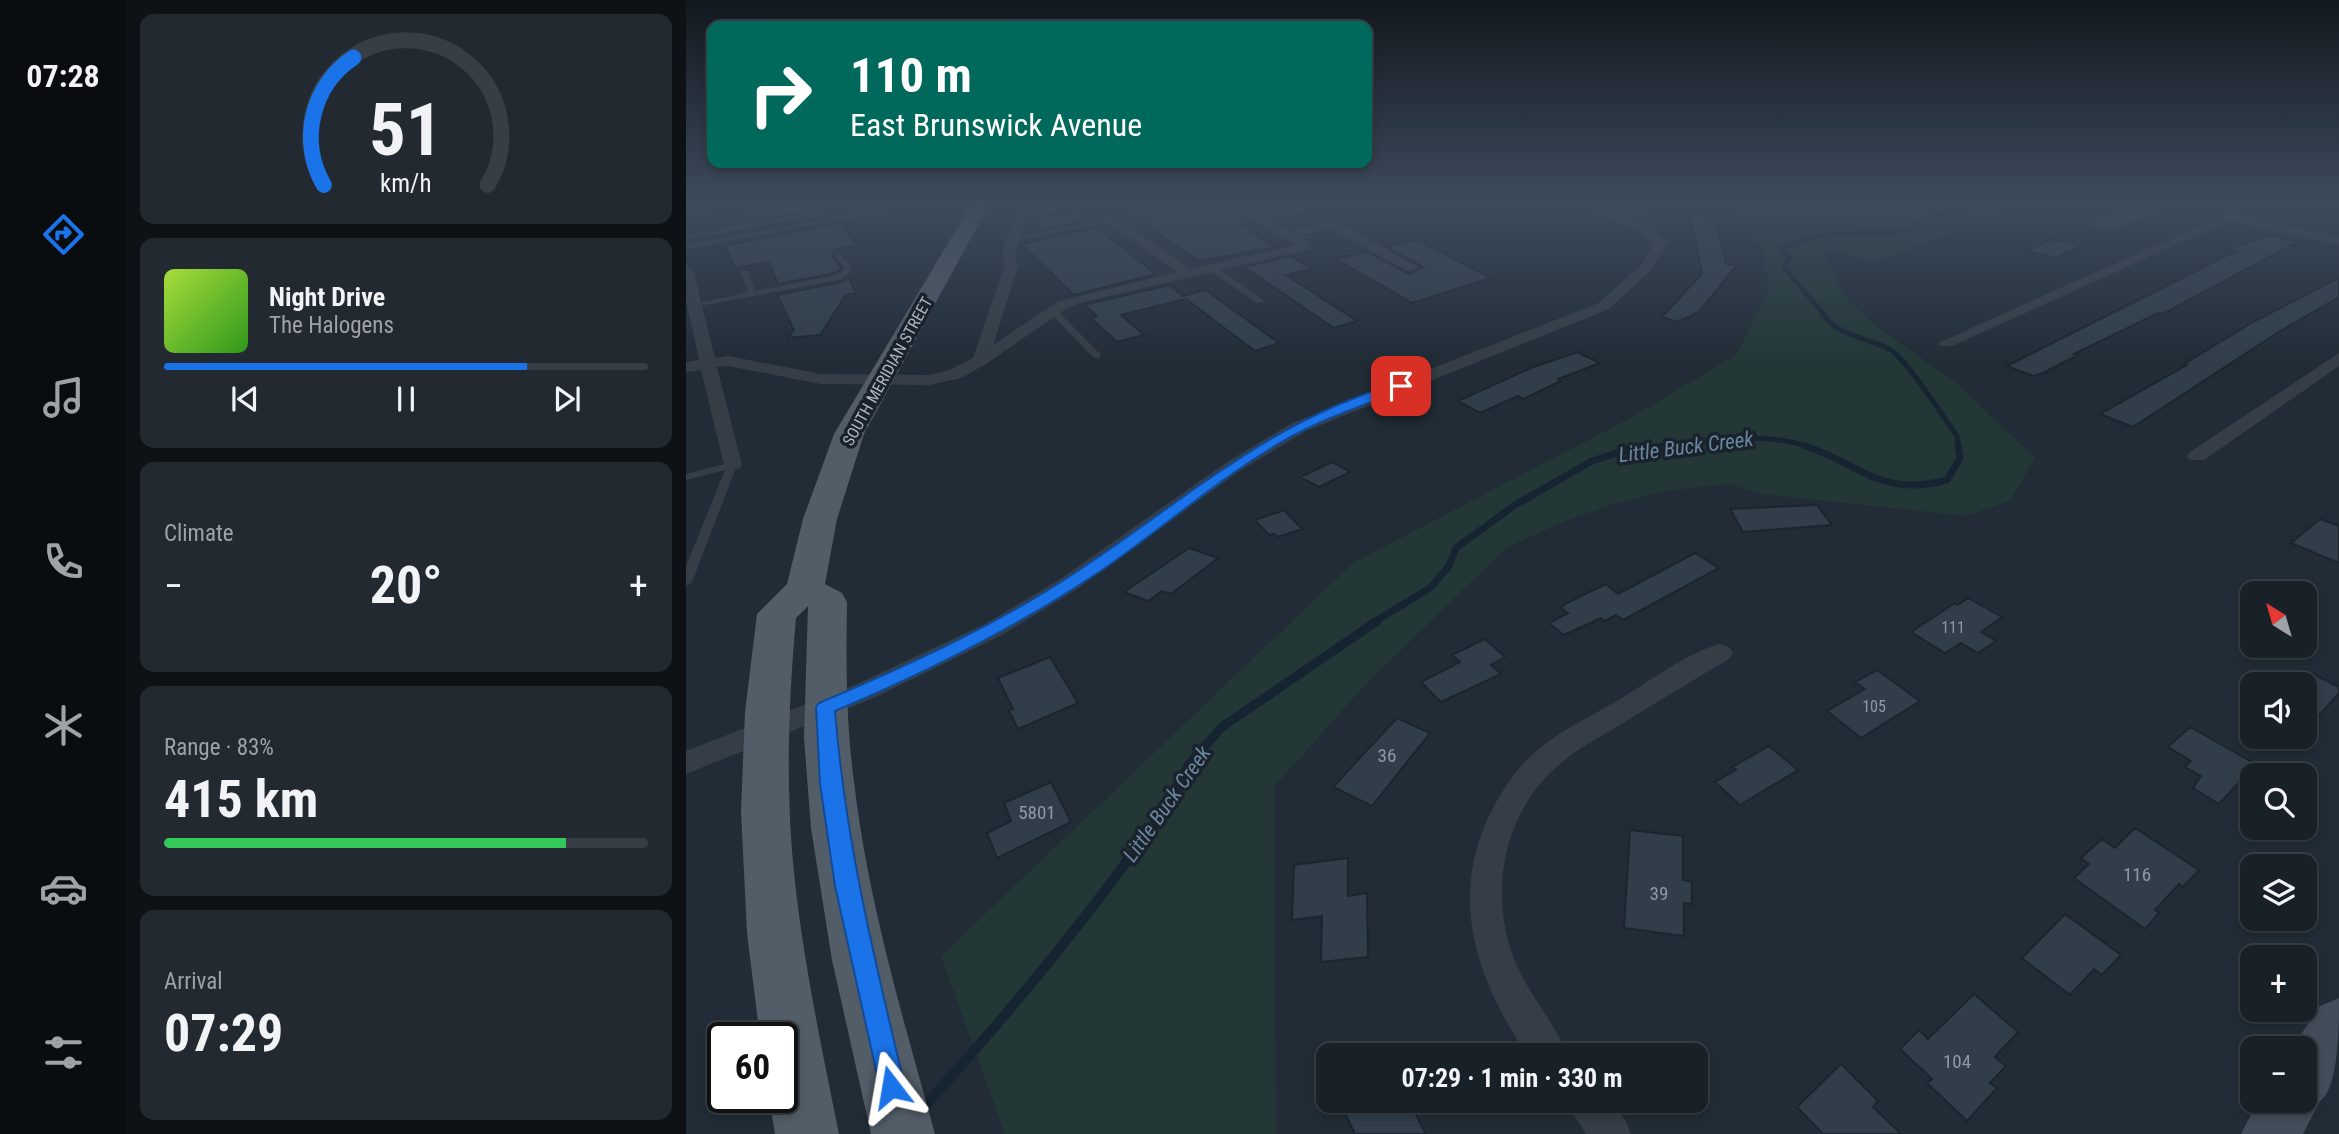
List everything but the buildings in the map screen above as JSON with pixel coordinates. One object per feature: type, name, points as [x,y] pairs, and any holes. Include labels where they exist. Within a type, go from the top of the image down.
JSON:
[{"type":"main road","name":"SOUTH MERIDIAN STREET","points":[[805,588],[820,519],[844,447],[951,256]]},
{"type":"main road","points":[[804,1114],[773,920],[767,861],[796,719],[828,602],[805,588],[777,614],[796,719],[836,826],[874,1017],[903,1134]]},
{"type":"main road","points":[[2317,1060],[2339,1024]]},
{"type":"main road","points":[[2270,1134],[2283,1113]]},
{"type":"street","points":[[980,361],[1011,267],[1009,256]]},
{"type":"street","points":[[1164,256],[1189,274]]},
{"type":"street","points":[[686,367],[708,362],[739,362],[821,379],[879,382],[930,380],[955,374],[980,361],[1053,311],[1075,300],[1264,256]]},
{"type":"street","points":[[1390,256],[1413,268]]},
{"type":"street","points":[[686,763],[914,670],[1004,625],[1095,567],[1265,445],[1300,427],[1604,306],[1622,292],[1653,256]]},
{"type":"street","points":[[1946,343],[2141,256]]},
{"type":"street","points":[[686,269],[692,310],[708,362],[732,465]]},
{"type":"street","points":[[2197,456],[2339,358]]},
{"type":"street","points":[[1541,1043],[1516,1007],[1493,958],[1484,890],[1489,851],[1496,828],[1520,787],[1543,761],[1720,653]]},
{"type":"street","points":[[1594,1113],[1611,1134]]},
{"type":"lane","points":[[692,310],[752,294],[845,275],[849,269],[839,256]]},
{"type":"lane","points":[[1212,268],[1259,300]]},
{"type":"lane","points":[[745,272],[752,294]]},
{"type":"lane","points":[[1053,311],[1097,356]]},
{"type":"lane","points":[[686,477],[732,465]]},
{"type":"lane","points":[[686,582],[732,465]]},
{"type":"green space","points":[[1764,256],[1825,256],[1843,295],[1872,323],[1959,385],[2035,458],[2010,501],[1967,516],[1761,494],[1729,484],[1665,491],[1610,505],[1565,521],[1506,548],[1366,684],[1274,787],[1276,1134],[1005,1134],[941,956],[1353,563],[1636,415],[1737,354],[1768,290]]},
{"type":"green space","points":[[1850,256],[1892,256],[1873,263]]},
{"type":"waterway","name":"Little Buck Creek","points":[[1787,256],[1789,259],[1784,266],[1821,311]]},
{"type":"waterway","name":"Little Buck Creek","points":[[1820,309],[1826,318],[1841,330],[1896,354],[1957,436],[1959,447]]},
{"type":"waterway","name":"Little Buck Creek","points":[[1654,447],[1732,438],[1771,439],[1810,447]]},
{"type":"waterway","name":"Little Buck Creek","points":[[1374,622],[1430,588],[1449,566],[1456,548],[1515,505],[1592,461],[1623,451],[1668,446]]},
{"type":"waterway","name":"Little Buck Creek","points":[[1805,446],[1872,476],[1905,485],[1947,480],[1960,458],[1958,446]]},
{"type":"waterway","name":"Little Buck Creek","points":[[1138,847],[1164,812],[1189,764],[1222,727],[1377,621]]},
{"type":"waterway","name":"Little Buck Creek","points":[[921,1110],[1034,980],[1139,845]]},
{"type":"route","points":[[891,1087],[846,886],[831,784],[825,707],[872,689],[983,637],[1095,567],[1265,445],[1314,420],[1401,386]]}]
